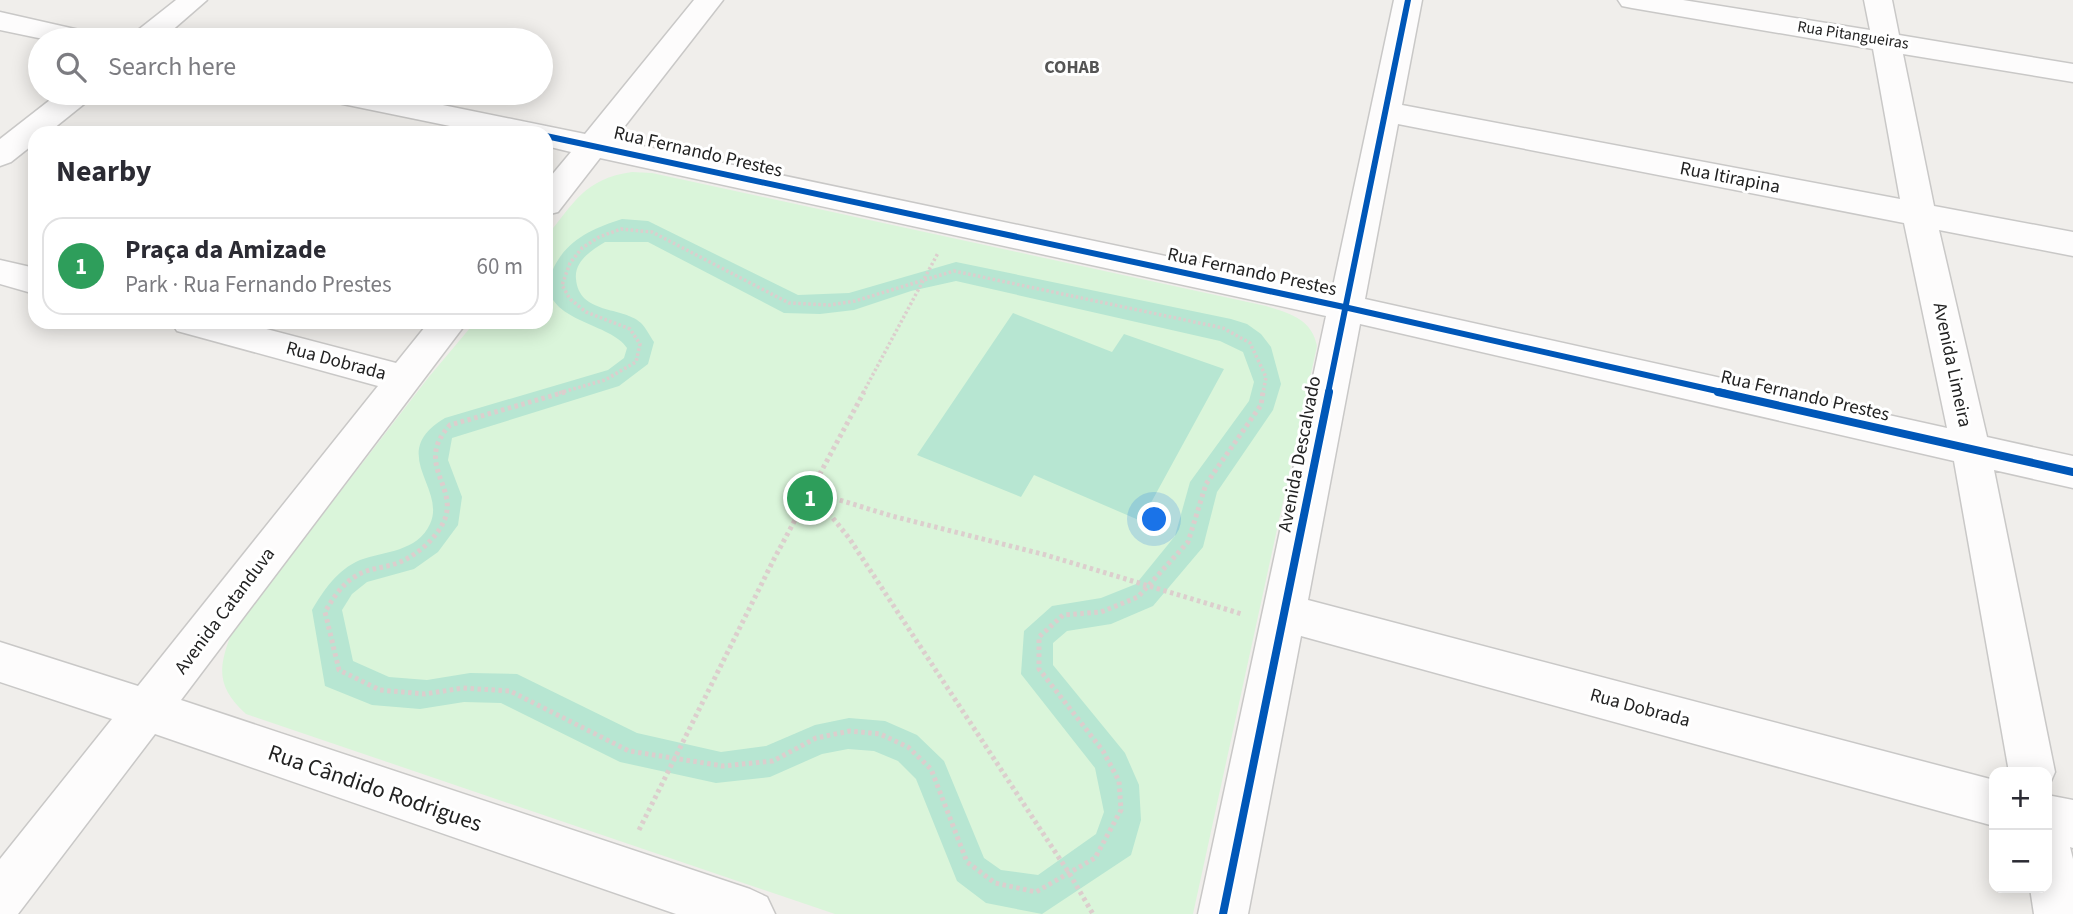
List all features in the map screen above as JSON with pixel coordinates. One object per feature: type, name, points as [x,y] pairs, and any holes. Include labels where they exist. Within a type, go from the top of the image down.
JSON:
[{"type":"street","points":[[158,28],[192,0]]},
{"type":"street","points":[[553,196],[709,0]]},
{"type":"street","name":"Avenida Descalvado","points":[[1223,914],[1284,620],[1344,307],[1409,0]]},
{"type":"street","name":"Rua Pitangueiras","points":[[1632,0],[2073,73]]},
{"type":"street","name":"Avenida Limeira","points":[[1878,0],[1919,214],[1971,450],[2031,767]]},
{"type":"street","points":[[0,21],[32,28]]},
{"type":"street","points":[[36,126],[63,105]]},
{"type":"street","points":[[396,105],[499,126]]},
{"type":"street","name":"Rua Itirapina","points":[[1387,113],[2073,244]]},
{"type":"street","points":[[0,155],[28,133]]},
{"type":"street","name":"Rua Fernando Prestes","points":[[553,137],[1344,307],[2073,472]]},
{"type":"street","points":[[0,272],[28,279]]},
{"type":"street","name":"Rua Dobrada","points":[[215,329],[403,379]]},
{"type":"street","name":"Avenida Catanduva","points":[[0,898],[443,329]]},
{"type":"street","name":"Rua Dobrada","points":[[1284,620],[1989,802]]},
{"type":"street","name":"Rua Cândido Rodrigues","points":[[0,662],[750,914]]},
{"type":"street","points":[[2052,819],[2073,824]]},
{"type":"street","points":[[2052,876],[2059,914]]},
{"type":"path","points":[[618,871],[811,491],[925,280],[952,224]]},
{"type":"path","points":[[621,229],[652,232],[789,303],[830,305],[925,280],[954,271],[1223,328],[1250,343],[1266,377],[1261,405],[1206,484],[1188,542],[1138,597],[1101,612],[1063,615],[1038,637],[1040,669],[1103,751],[1119,781],[1121,810],[1096,858],[1036,892],[995,883],[967,862],[931,769],[908,747],[880,734],[850,731],[816,738],[772,761],[723,766],[629,751],[510,691],[463,688],[425,694],[380,690],[339,670],[326,612],[338,589],[361,573],[405,561],[426,544],[445,521],[447,494],[432,460],[439,434],[450,425],[606,380],[636,362],[640,344],[630,330],[586,312],[570,299],[562,285],[566,267],[581,247],[599,235],[621,229]]},
{"type":"path","points":[[811,491],[892,516],[1284,620]]},
{"type":"path","points":[[811,491],[849,538],[1069,873],[1093,914]]},
{"type":"green space","points":[[632,172],[652,173],[1266,306],[1298,318],[1310,329],[1317,346],[1193,914],[835,914],[246,714],[236,704],[225,685],[222,666],[232,632],[428,378],[469,329],[553,329],[553,228],[591,186],[616,175]]},
{"type":"green space","points":[[622,219],[648,221],[798,295],[849,293],[956,262],[1231,319],[1247,324],[1261,334],[1271,347],[1281,384],[1273,410],[1217,492],[1203,547],[1153,606],[1111,624],[1067,631],[1053,643],[1053,665],[1125,753],[1139,785],[1141,820],[1131,855],[1042,914],[986,903],[957,881],[916,779],[898,761],[874,751],[848,749],[822,754],[770,777],[716,783],[620,762],[501,703],[464,702],[420,709],[372,705],[325,686],[312,610],[326,588],[344,569],[360,560],[409,545],[424,533],[430,524],[433,511],[431,497],[419,457],[420,444],[428,431],[445,418],[608,370],[624,358],[627,348],[618,339],[574,317],[561,309],[553,299],[554,267],[574,242],[592,231]],"holes":[[[605,242],[648,242],[784,313],[820,314],[854,310],[911,291],[956,281],[1220,341],[1243,352],[1254,382],[1249,401],[1190,482],[1175,536],[1136,584],[1101,598],[1052,606],[1024,631],[1021,674],[1095,768],[1104,812],[1096,834],[1038,875],[1001,870],[984,858],[944,761],[917,735],[885,721],[849,718],[815,725],[766,746],[721,752],[637,733],[517,674],[470,673],[427,680],[389,677],[353,661],[342,610],[352,594],[367,582],[414,569],[438,552],[458,525],[462,497],[448,460],[452,438],[619,386],[648,364],[654,342],[643,325],[624,314],[593,304],[579,291],[576,273],[581,261],[590,252]]]},
{"type":"green space","points":[[1013,313],[1112,352],[1124,334],[1224,369],[1141,521],[1034,475],[1021,497],[917,455]]},
{"type":"cycle path","points":[[1223,914],[1408,0]]},
{"type":"cycle path","points":[[553,138],[1344,307],[2073,472]]},
{"type":"place","name":"Praça da Amizade","points":[[810,498]]},
{"type":"district","name":"COHAB","points":[[1072,67]]}]
